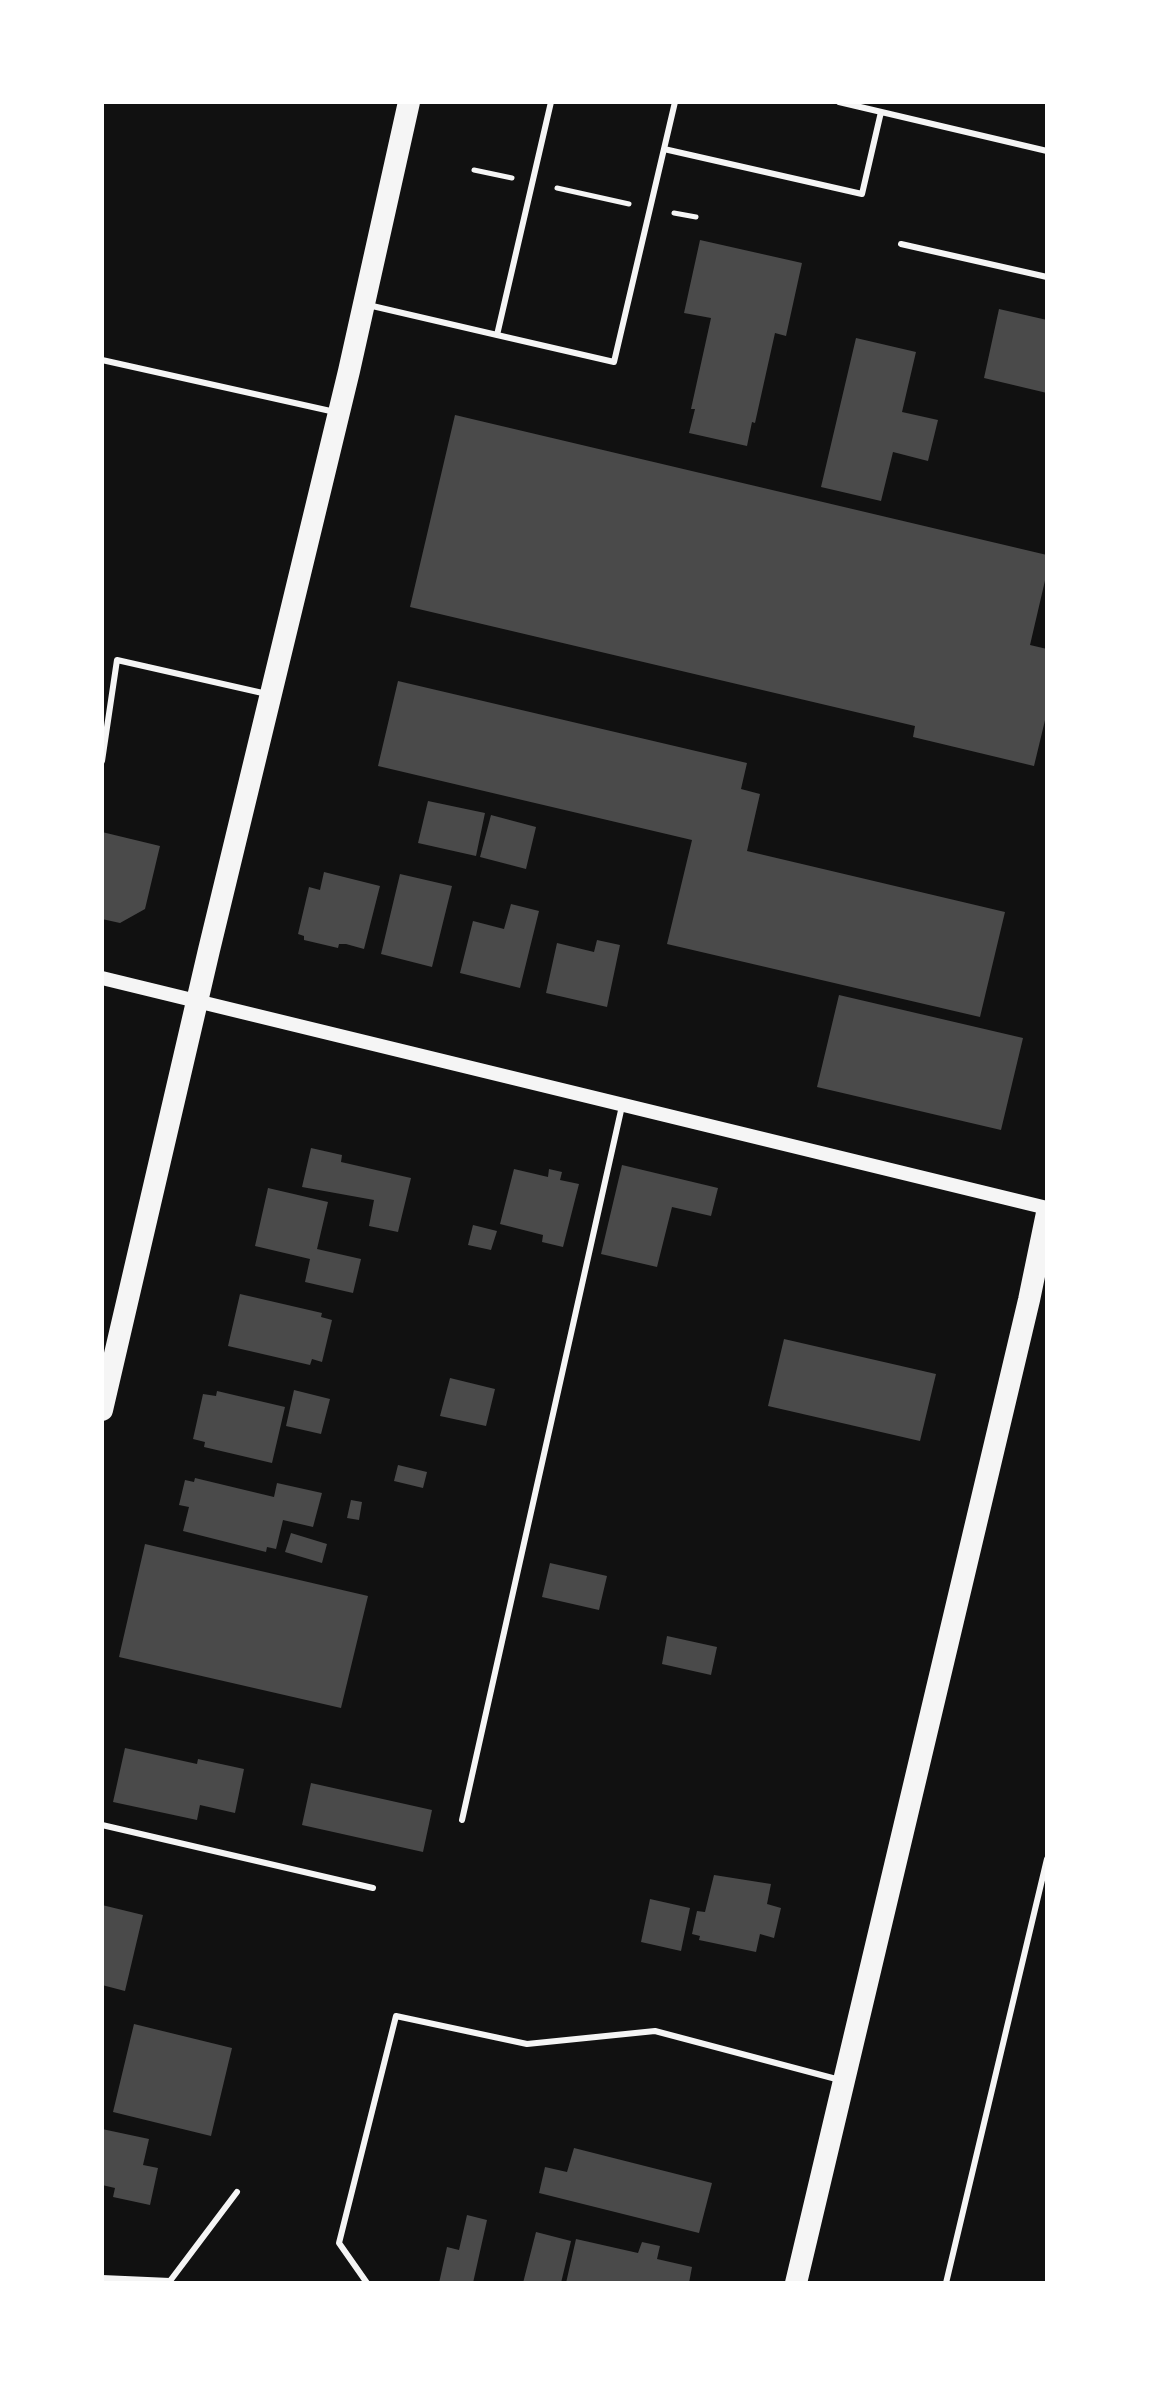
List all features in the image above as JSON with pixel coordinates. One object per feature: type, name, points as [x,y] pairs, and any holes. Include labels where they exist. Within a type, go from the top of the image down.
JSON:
[{"type":"highway","points":[[102,1410],[409,102]]},
{"type":"highway","points":[[796,2283],[1047,1211]]},
{"type":"street","points":[[102,978],[1047,1211]]},
{"type":"lane","points":[[497,335],[551,102]]},
{"type":"lane","points":[[363,304],[614,362],[675,102]]},
{"type":"lane","points":[[839,102],[1047,151]]},
{"type":"lane","points":[[664,149],[862,194],[881,112]]},
{"type":"lane","points":[[901,244],[1047,277]]},
{"type":"lane","points":[[102,360],[338,413]]},
{"type":"lane","points":[[102,761],[117,660],[270,695]]},
{"type":"lane","points":[[462,1820],[622,1105]]},
{"type":"lane","points":[[102,1825],[373,1888]]},
{"type":"lane","points":[[946,2283],[1047,1859]]},
{"type":"lane","points":[[367,2283],[339,2243],[396,2016],[527,2044],[655,2031],[844,2081]]},
{"type":"lane","points":[[102,2278],[170,2281],[237,2192]]},
{"type":"path","points":[[474,170],[696,217]]},
{"type":"building","points":[[700,240],[802,263],[786,336],[775,333],[747,446],[689,433],[695,409],[691,409],[711,318],[684,313]]},
{"type":"building","points":[[999,309],[1047,320],[1047,393],[984,378]]},
{"type":"building","points":[[856,338],[916,352],[902,412],[938,420],[928,461],[893,452],[881,501],[821,487]]},
{"type":"building","points":[[455,415],[1047,555],[1047,572],[1030,645],[1047,649],[1047,712],[1034,766],[913,737],[915,726],[410,607]]},
{"type":"building","points":[[398,681],[747,763],[741,789],[760,794],[747,851],[1005,912],[980,1017],[667,944],[692,840],[378,766]]},
{"type":"building","points":[[428,801],[485,813],[476,856],[418,843]]},
{"type":"building","points":[[491,815],[536,827],[526,869],[480,857]]},
{"type":"building","points":[[102,832],[160,846],[145,909],[120,923],[102,919]]},
{"type":"building","points":[[324,872],[380,886],[364,949],[346,944],[339,944],[338,948],[304,940],[304,936],[298,934],[309,887],[320,890]]},
{"type":"building","points":[[400,874],[452,886],[432,967],[381,954]]},
{"type":"building","points":[[511,904],[539,911],[520,988],[460,973],[473,921],[504,929]]},
{"type":"building","points":[[597,940],[620,945],[607,1007],[546,993],[557,943],[594,952]]},
{"type":"building","points":[[839,995],[1023,1038],[1001,1130],[817,1087]]},
{"type":"building","points":[[311,1148],[342,1155],[341,1162],[411,1178],[398,1232],[369,1226],[374,1200],[302,1187]]},
{"type":"building","points":[[622,1165],[718,1188],[711,1216],[672,1207],[657,1267],[601,1254]]},
{"type":"building","points":[[514,1169],[548,1177],[549,1169],[562,1172],[560,1180],[579,1184],[563,1247],[542,1242],[543,1235],[500,1224]]},
{"type":"building","points":[[268,1188],[328,1202],[317,1249],[361,1259],[353,1293],[305,1282],[310,1259],[255,1246]]},
{"type":"building","points":[[473,1225],[497,1231],[491,1250],[468,1245]]},
{"type":"building","points":[[240,1294],[322,1313],[321,1317],[332,1320],[322,1362],[312,1359],[310,1365],[228,1346]]},
{"type":"building","points":[[784,1339],[936,1374],[920,1441],[768,1406]]},
{"type":"building","points":[[450,1378],[495,1389],[486,1426],[440,1416]]},
{"type":"building","points":[[294,1390],[330,1399],[321,1434],[286,1426]]},
{"type":"building","points":[[217,1391],[285,1407],[272,1463],[204,1447],[205,1442],[193,1439],[203,1394],[216,1396]]},
{"type":"building","points":[[398,1465],[427,1472],[423,1488],[394,1481]]},
{"type":"building","points":[[195,1478],[274,1497],[277,1483],[322,1493],[313,1527],[283,1520],[276,1549],[267,1547],[266,1552],[183,1531],[189,1507],[179,1505],[185,1480],[194,1482]]},
{"type":"building","points":[[351,1500],[362,1502],[359,1520],[347,1518]]},
{"type":"building","points":[[291,1533],[327,1544],[322,1563],[285,1552]]},
{"type":"building","points":[[145,1544],[368,1596],[341,1708],[119,1657]]},
{"type":"building","points":[[550,1563],[607,1576],[599,1610],[542,1597]]},
{"type":"building","points":[[667,1636],[717,1647],[711,1675],[662,1664]]},
{"type":"building","points":[[125,1748],[197,1764],[198,1759],[244,1769],[235,1813],[200,1805],[197,1820],[113,1802]]},
{"type":"building","points":[[311,1783],[432,1810],[423,1852],[302,1825]]},
{"type":"building","points":[[714,1875],[771,1884],[767,1904],[781,1908],[774,1938],[760,1934],[756,1952],[699,1940],[700,1936],[692,1934],[697,1911],[705,1912]]},
{"type":"building","points":[[650,1899],[690,1908],[681,1951],[641,1942]]},
{"type":"building","points":[[102,1905],[143,1915],[125,1991],[102,1985]]},
{"type":"building","points":[[134,2024],[232,2048],[211,2136],[113,2112]]},
{"type":"building","points":[[102,2129],[149,2139],[143,2165],[158,2168],[150,2205],[113,2197],[115,2188],[102,2185]]},
{"type":"building","points":[[574,2148],[712,2183],[699,2233],[539,2193],[545,2167],[567,2172]]},
{"type":"building","points":[[467,2215],[487,2220],[473,2283],[439,2283],[447,2247],[459,2250]]},
{"type":"building","points":[[536,2232],[571,2241],[561,2283],[523,2283]]},
{"type":"building","points":[[576,2239],[638,2253],[642,2242],[660,2246],[657,2259],[692,2267],[689,2283],[566,2283]]}]
